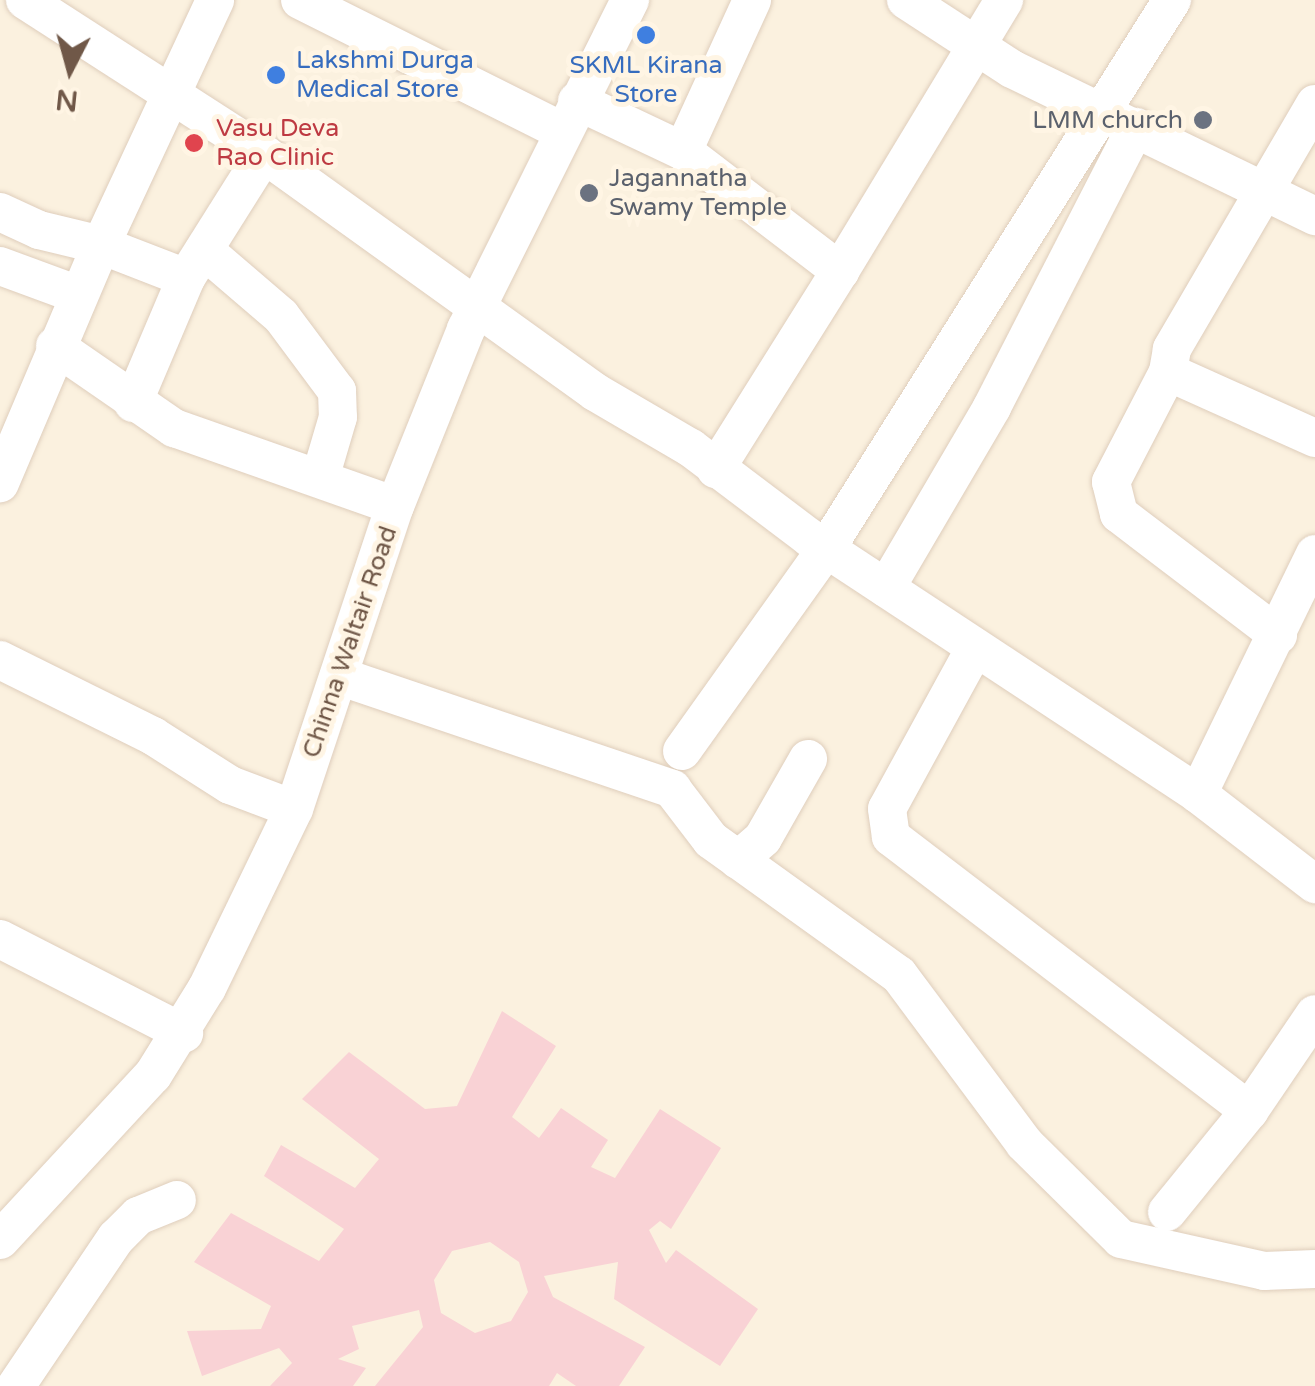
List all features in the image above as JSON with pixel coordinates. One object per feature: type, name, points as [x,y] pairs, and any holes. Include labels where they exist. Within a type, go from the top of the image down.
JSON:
[{"type":"street","points":[[25,0],[264,154],[481,305],[595,392],[716,468],[826,549],[1198,794],[1315,884]]},
{"type":"street","points":[[0,484],[76,294],[175,95],[215,0]]},
{"type":"street","points":[[300,0],[570,117],[683,151],[840,271]]},
{"type":"street","name":"Chinna Waltair Road","points":[[0,1240],[85,1153],[184,1033],[294,809],[395,506],[481,305],[630,0]]},
{"type":"street","points":[[683,151],[752,0]]},
{"type":"street","points":[[906,0],[976,46],[1315,216]]},
{"type":"street","points":[[716,468],[1004,0]]},
{"type":"street","points":[[886,588],[992,407],[1172,0]]},
{"type":"street","points":[[1278,635],[1119,514],[1111,482],[1168,372],[1172,349],[1260,189],[1315,104]]},
{"type":"street","points":[[682,751],[826,549],[1121,118]]},
{"type":"street","points":[[133,403],[195,264],[264,154]]},
{"type":"street","points":[[0,212],[39,230],[195,264],[282,316],[338,391],[335,436],[320,478]]},
{"type":"street","points":[[0,266],[76,294]]},
{"type":"street","points":[[55,346],[174,428],[395,506]]},
{"type":"street","points":[[1168,372],[1315,438]]},
{"type":"street","points":[[1198,794],[1315,554]]},
{"type":"street","points":[[975,648],[887,809],[891,837],[1249,1111]]},
{"type":"street","points":[[0,660],[153,736],[230,785],[294,809]]},
{"type":"street","points":[[339,676],[672,789],[711,840],[899,975],[1024,1143],[1121,1239],[1264,1270],[1315,1269]]},
{"type":"street","points":[[738,860],[763,838],[808,759]]},
{"type":"street","points":[[0,939],[184,1033]]},
{"type":"street","points":[[1167,1212],[1249,1111],[1315,1014]]},
{"type":"street","points":[[16,1386],[116,1238],[138,1216],[178,1200]]},
{"type":"shaded area","points":[[502,1011],[556,1046],[512,1117],[539,1138],[561,1108],[608,1140],[591,1167],[615,1178],[660,1109],[721,1148],[671,1229],[660,1221],[649,1230],[666,1263],[676,1250],[758,1309],[720,1366],[614,1299],[618,1262],[544,1276],[553,1297],[645,1347],[619,1386],[576,1386],[557,1373],[549,1386],[375,1386],[423,1327],[419,1310],[352,1326],[359,1349],[338,1359],[366,1368],[353,1386],[270,1386],[292,1363],[279,1348],[202,1376],[187,1331],[261,1329],[271,1306],[194,1262],[231,1213],[319,1261],[344,1229],[264,1176],[281,1145],[355,1188],[379,1159],[302,1099],[349,1052],[425,1109],[457,1106]],"holes":[[[490,1242],[519,1262],[528,1292],[511,1321],[475,1333],[441,1313],[434,1280],[452,1251]]]},
{"type":"place","name":"SKML Kirana Store","points":[[646,35]]},
{"type":"place","name":"Lakshmi Durga Medical Store","points":[[276,75]]},
{"type":"place","name":"LMM church","points":[[1203,120]]},
{"type":"place","name":"Vasu Deva Rao Clinic","points":[[194,143]]},
{"type":"place","name":"Jagannatha Swamy Temple","points":[[589,193]]}]
